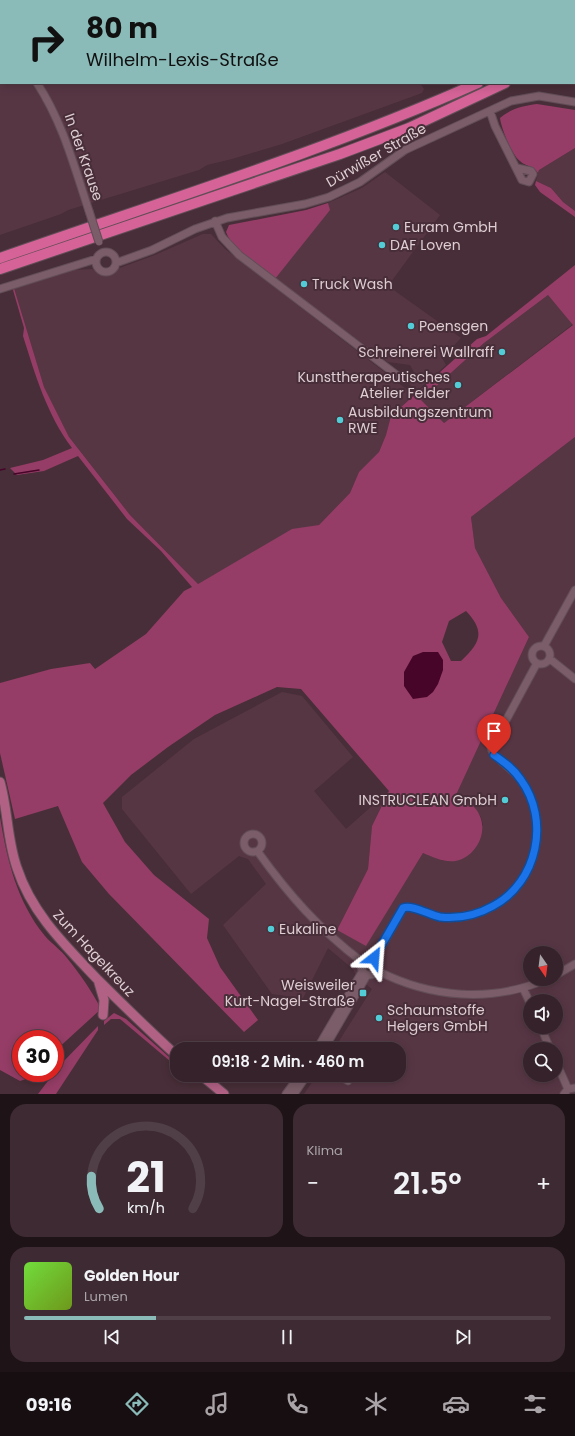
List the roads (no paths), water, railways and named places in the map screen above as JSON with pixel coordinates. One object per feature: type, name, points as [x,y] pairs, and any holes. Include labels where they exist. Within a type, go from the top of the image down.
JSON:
[{"type":"highway","points":[[0,258],[339,141],[405,115],[476,84]]},
{"type":"highway","points":[[0,269],[340,154],[409,128],[503,84]]},
{"type":"main road","name":"Zum Hagelkreuz","points":[[0,782],[13,854],[27,895],[71,953],[119,1002],[170,1049]]},
{"type":"main road","points":[[98,979],[104,1000],[104,1015]]},
{"type":"main road","points":[[209,1082],[224,1094]]},
{"type":"street","name":"In der Krause","points":[[38,84],[52,106],[65,136],[100,253]]},
{"type":"street","name":"Dürwißer Straße","points":[[100,253],[102,271],[107,272],[114,267],[116,263],[143,253],[216,221],[305,204],[329,197],[360,182],[405,150],[511,101],[529,97],[548,97],[575,102]]},
{"type":"street","points":[[490,111],[495,126],[517,168]]},
{"type":"street","points":[[216,221],[222,237],[239,255],[398,376]]},
{"type":"street","points":[[0,289],[74,266],[100,253],[114,256],[116,263]]},
{"type":"street","name":"Dürwißer Straße","points":[[114,256],[143,253]]},
{"type":"street","points":[[546,647],[575,590]]},
{"type":"street","points":[[546,647],[575,598]]},
{"type":"street","points":[[537,664],[545,664],[550,659],[551,652],[546,647]]},
{"type":"street","points":[[537,664],[533,659],[532,653],[535,648],[546,647]]},
{"type":"street","points":[[550,659],[575,679]]},
{"type":"street","points":[[374,958],[403,908],[410,906],[431,915],[442,917],[469,915],[484,911],[503,900],[522,882],[530,867],[538,836],[534,807],[521,780],[512,769],[494,755],[491,748],[537,664]]},
{"type":"street","points":[[258,852],[279,881],[316,923],[361,962]]},
{"type":"street","points":[[374,958],[366,958],[361,962],[360,968],[364,974],[373,975],[378,971]]},
{"type":"street","points":[[374,958],[378,963],[378,971]]},
{"type":"street","points":[[563,971],[575,964]]},
{"type":"street","points":[[378,971],[406,984],[445,994],[489,994],[528,986]]},
{"type":"street","points":[[321,1042],[364,974]]},
{"type":"street","points":[[328,1042],[364,974]]},
{"type":"street","points":[[523,988],[526,994]]},
{"type":"street","points":[[563,1077],[569,1090]]},
{"type":"street","points":[[286,1094],[295,1082]]},
{"type":"street","points":[[294,1094],[302,1082]]},
{"type":"waterway","points":[[0,470],[5,469]]},
{"type":"waterway","points":[[14,474],[39,470]]},
{"type":"place","name":"Euram GmbH","points":[[396,227]]},
{"type":"place","name":"DAF Loven","points":[[382,245]]},
{"type":"place","name":"Truck Wash","points":[[304,284]]},
{"type":"place","name":"Poensgen","points":[[411,326]]},
{"type":"place","name":"Schreinerei Wallraff","points":[[502,352]]},
{"type":"place","name":"Kunsttherapeutisches Atelier Felder","points":[[458,385]]},
{"type":"place","name":"Ausbildungszentrum RWE","points":[[340,420]]},
{"type":"place","name":"INSTRUCLEAN GmbH","points":[[505,800]]},
{"type":"place","name":"Eukaline","points":[[271,929]]},
{"type":"place","name":"Weisweiler Kurt-Nagel-Straße","points":[[363,993]]},
{"type":"place","name":"Schaumstoffe Helgers GmbH","points":[[379,1018]]}]
